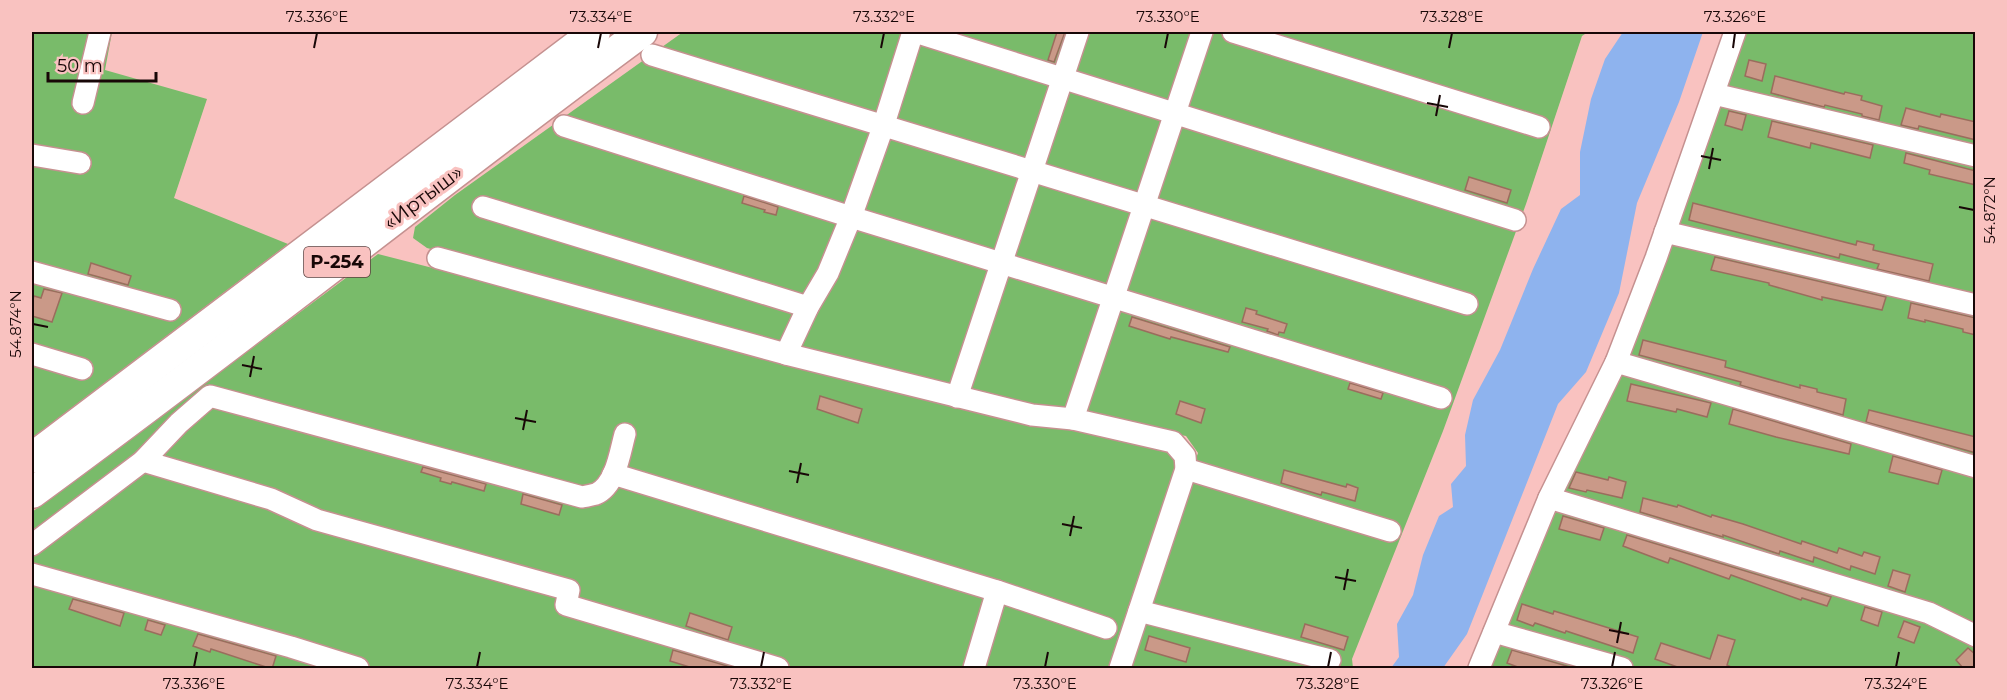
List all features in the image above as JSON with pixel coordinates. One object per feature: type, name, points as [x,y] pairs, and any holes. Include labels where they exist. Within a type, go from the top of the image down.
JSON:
[{"type":"highway","name":"«Иртыш»","points":[[32,458],[595,32]]},
{"type":"highway","name":"«Иртыш»","points":[[32,493],[126,425],[532,113],[647,43]]},
{"type":"street","points":[[83,103],[100,32]]},
{"type":"street","points":[[786,354],[808,307],[828,273],[851,217],[914,32],[1515,220]]},
{"type":"street","points":[[957,397],[1078,32]]},
{"type":"street","points":[[1073,420],[1202,32]]},
{"type":"street","points":[[1233,32],[1539,127]]},
{"type":"street","points":[[1479,669],[1549,498],[1616,362],[1665,232],[1735,32]]},
{"type":"street","points":[[647,43],[883,127],[1467,304]]},
{"type":"street","points":[[1714,94],[1976,156]]},
{"type":"street","points":[[564,126],[851,217],[1441,398]]},
{"type":"street","points":[[32,155],[80,163]]},
{"type":"street","points":[[483,207],[808,307]]},
{"type":"street","points":[[1665,232],[1976,305]]},
{"type":"street","points":[[438,258],[786,354],[957,397],[1032,415],[1073,420],[1173,442],[1185,456],[1186,469],[1120,669]]},
{"type":"street","points":[[32,272],[170,310]]},
{"type":"street","points":[[32,354],[82,369]]},
{"type":"street","points":[[1616,362],[1976,467]]},
{"type":"street","points":[[32,545],[143,461],[179,423],[210,396],[582,497],[598,493],[607,484],[613,474],[625,434]]},
{"type":"street","points":[[143,461],[271,499],[317,520],[569,590],[566,605],[778,669]]},
{"type":"street","points":[[1186,469],[1390,531]]},
{"type":"street","points":[[613,474],[997,591],[1106,628]]},
{"type":"street","points":[[1549,498],[1929,613],[1976,636]]},
{"type":"street","points":[[32,574],[291,647],[358,669]]},
{"type":"street","points":[[974,669],[997,591]]},
{"type":"street","points":[[1139,611],[1330,660]]},
{"type":"street","points":[[1494,632],[1622,669]]},
{"type":"green space","points":[[32,32],[112,32],[105,70],[207,99],[174,198],[288,244],[32,438]]},
{"type":"green space","points":[[683,32],[1588,32],[1582,36],[1526,204],[1443,431],[1352,659],[1353,668],[1123,668],[1198,453],[1186,436],[1014,402],[866,365],[427,248],[413,238],[415,227],[455,195]]},
{"type":"green space","points":[[1744,32],[1975,32],[1975,668],[1484,668]]},
{"type":"green space","points":[[378,254],[1050,426],[1164,448],[1174,456],[1175,466],[1108,668],[32,668],[32,512]]},
{"type":"water","points":[[1623,32],[1703,32],[1679,102],[1637,203],[1619,293],[1586,372],[1558,404],[1467,634],[1443,668],[1391,668],[1399,657],[1397,624],[1413,595],[1423,555],[1439,516],[1453,507],[1451,484],[1466,466],[1465,435],[1473,400],[1500,350],[1533,269],[1561,209],[1580,195],[1580,152],[1591,99],[1605,59]]},
{"type":"building","points":[[1057,32],[1065,32],[1054,62],[1048,60]]},
{"type":"building","points":[[1749,60],[1766,64],[1762,81],[1745,76]]},
{"type":"building","points":[[1775,76],[1844,94],[1845,92],[1862,96],[1861,100],[1882,106],[1879,120],[1771,93]]},
{"type":"building","points":[[1906,108],[1940,117],[1941,114],[1976,122],[1976,140],[1919,126],[1918,129],[1901,125]]},
{"type":"building","points":[[1729,111],[1746,115],[1742,130],[1725,125]]},
{"type":"building","points":[[1772,121],[1873,145],[1870,158],[1811,143],[1810,148],[1768,137]]},
{"type":"building","points":[[1906,153],[1976,171],[1976,185],[1929,174],[1930,170],[1904,163]]},
{"type":"building","points":[[1469,177],[1511,190],[1507,203],[1465,190]]},
{"type":"building","points":[[744,196],[778,207],[776,215],[742,203]]},
{"type":"building","points":[[1693,203],[1856,245],[1857,241],[1874,245],[1873,250],[1933,264],[1929,281],[1877,269],[1879,264],[1840,254],[1839,258],[1689,220]]},
{"type":"building","points":[[1715,257],[1886,297],[1882,310],[1822,297],[1822,300],[1769,285],[1769,283],[1711,270]]},
{"type":"building","points":[[91,263],[131,276],[128,285],[88,274]]},
{"type":"building","points":[[44,289],[62,293],[52,322],[32,316],[34,296],[41,298]]},
{"type":"building","points":[[1911,303],[1976,318],[1976,335],[1963,332],[1963,329],[1908,318]]},
{"type":"building","points":[[1246,308],[1257,311],[1256,314],[1287,324],[1284,333],[1279,332],[1278,335],[1267,331],[1268,329],[1242,322]]},
{"type":"building","points":[[1132,317],[1230,347],[1228,352],[1171,337],[1170,339],[1129,326]]},
{"type":"building","points":[[1643,340],[1726,361],[1725,367],[1800,388],[1800,385],[1817,389],[1817,392],[1846,399],[1843,415],[1740,385],[1741,382],[1639,355]]},
{"type":"building","points":[[1350,383],[1383,393],[1381,399],[1348,389]]},
{"type":"building","points":[[1631,384],[1711,403],[1707,417],[1677,409],[1676,412],[1627,401]]},
{"type":"building","points":[[820,396],[862,409],[858,423],[817,409]]},
{"type":"building","points":[[1180,401],[1205,409],[1201,423],[1176,414]]},
{"type":"building","points":[[1733,409],[1851,444],[1849,454],[1729,424]]},
{"type":"building","points":[[1869,410],[1976,437],[1976,453],[1866,422]]},
{"type":"building","points":[[1893,456],[1942,470],[1938,484],[1889,472]]},
{"type":"building","points":[[423,467],[486,484],[484,491],[440,481],[441,478],[421,472]]},
{"type":"building","points":[[1284,470],[1346,487],[1347,484],[1358,488],[1355,501],[1322,492],[1321,495],[1281,483]]},
{"type":"building","points":[[1576,472],[1626,482],[1622,498],[1569,488]]},
{"type":"building","points":[[523,494],[562,505],[559,515],[521,504]]},
{"type":"building","points":[[1643,498],[1677,507],[1678,505],[1711,517],[1712,515],[1801,544],[1802,541],[1837,553],[1839,548],[1862,556],[1864,552],[1880,557],[1875,574],[1851,566],[1850,570],[1814,557],[1813,562],[1780,551],[1779,554],[1723,535],[1723,537],[1640,512]]},
{"type":"building","points":[[1563,516],[1604,528],[1600,540],[1559,529]]},
{"type":"building","points":[[1627,535],[1831,597],[1827,606],[1802,598],[1801,600],[1731,575],[1729,579],[1670,558],[1668,563],[1623,546]]},
{"type":"building","points":[[1893,570],[1910,575],[1905,592],[1888,586]]},
{"type":"building","points":[[73,599],[124,613],[120,626],[69,609]]},
{"type":"building","points":[[1522,604],[1553,614],[1554,611],[1638,637],[1633,653],[1566,631],[1565,633],[1535,623],[1533,626],[1517,620]]},
{"type":"building","points":[[1865,607],[1882,612],[1878,626],[1861,620]]},
{"type":"building","points":[[690,613],[732,627],[728,640],[686,626]]},
{"type":"building","points":[[148,620],[165,625],[161,635],[145,630]]},
{"type":"building","points":[[1904,621],[1920,627],[1914,643],[1898,637]]},
{"type":"building","points":[[1305,624],[1348,637],[1344,650],[1301,637]]},
{"type":"building","points":[[198,634],[276,656],[272,669],[211,649],[210,652],[193,646]]},
{"type":"building","points":[[1718,635],[1735,640],[1727,665],[1731,667],[1730,669],[1683,669],[1655,659],[1661,643],[1710,659]]},
{"type":"building","points":[[1149,636],[1190,648],[1186,662],[1145,650]]},
{"type":"building","points":[[1968,648],[1976,655],[1976,665],[1972,669],[1964,669],[1956,660]]},
{"type":"building","points":[[673,650],[734,668],[696,669],[670,661]]},
{"type":"building","points":[[1512,650],[1570,667],[1570,669],[1523,669],[1507,663]]}]
